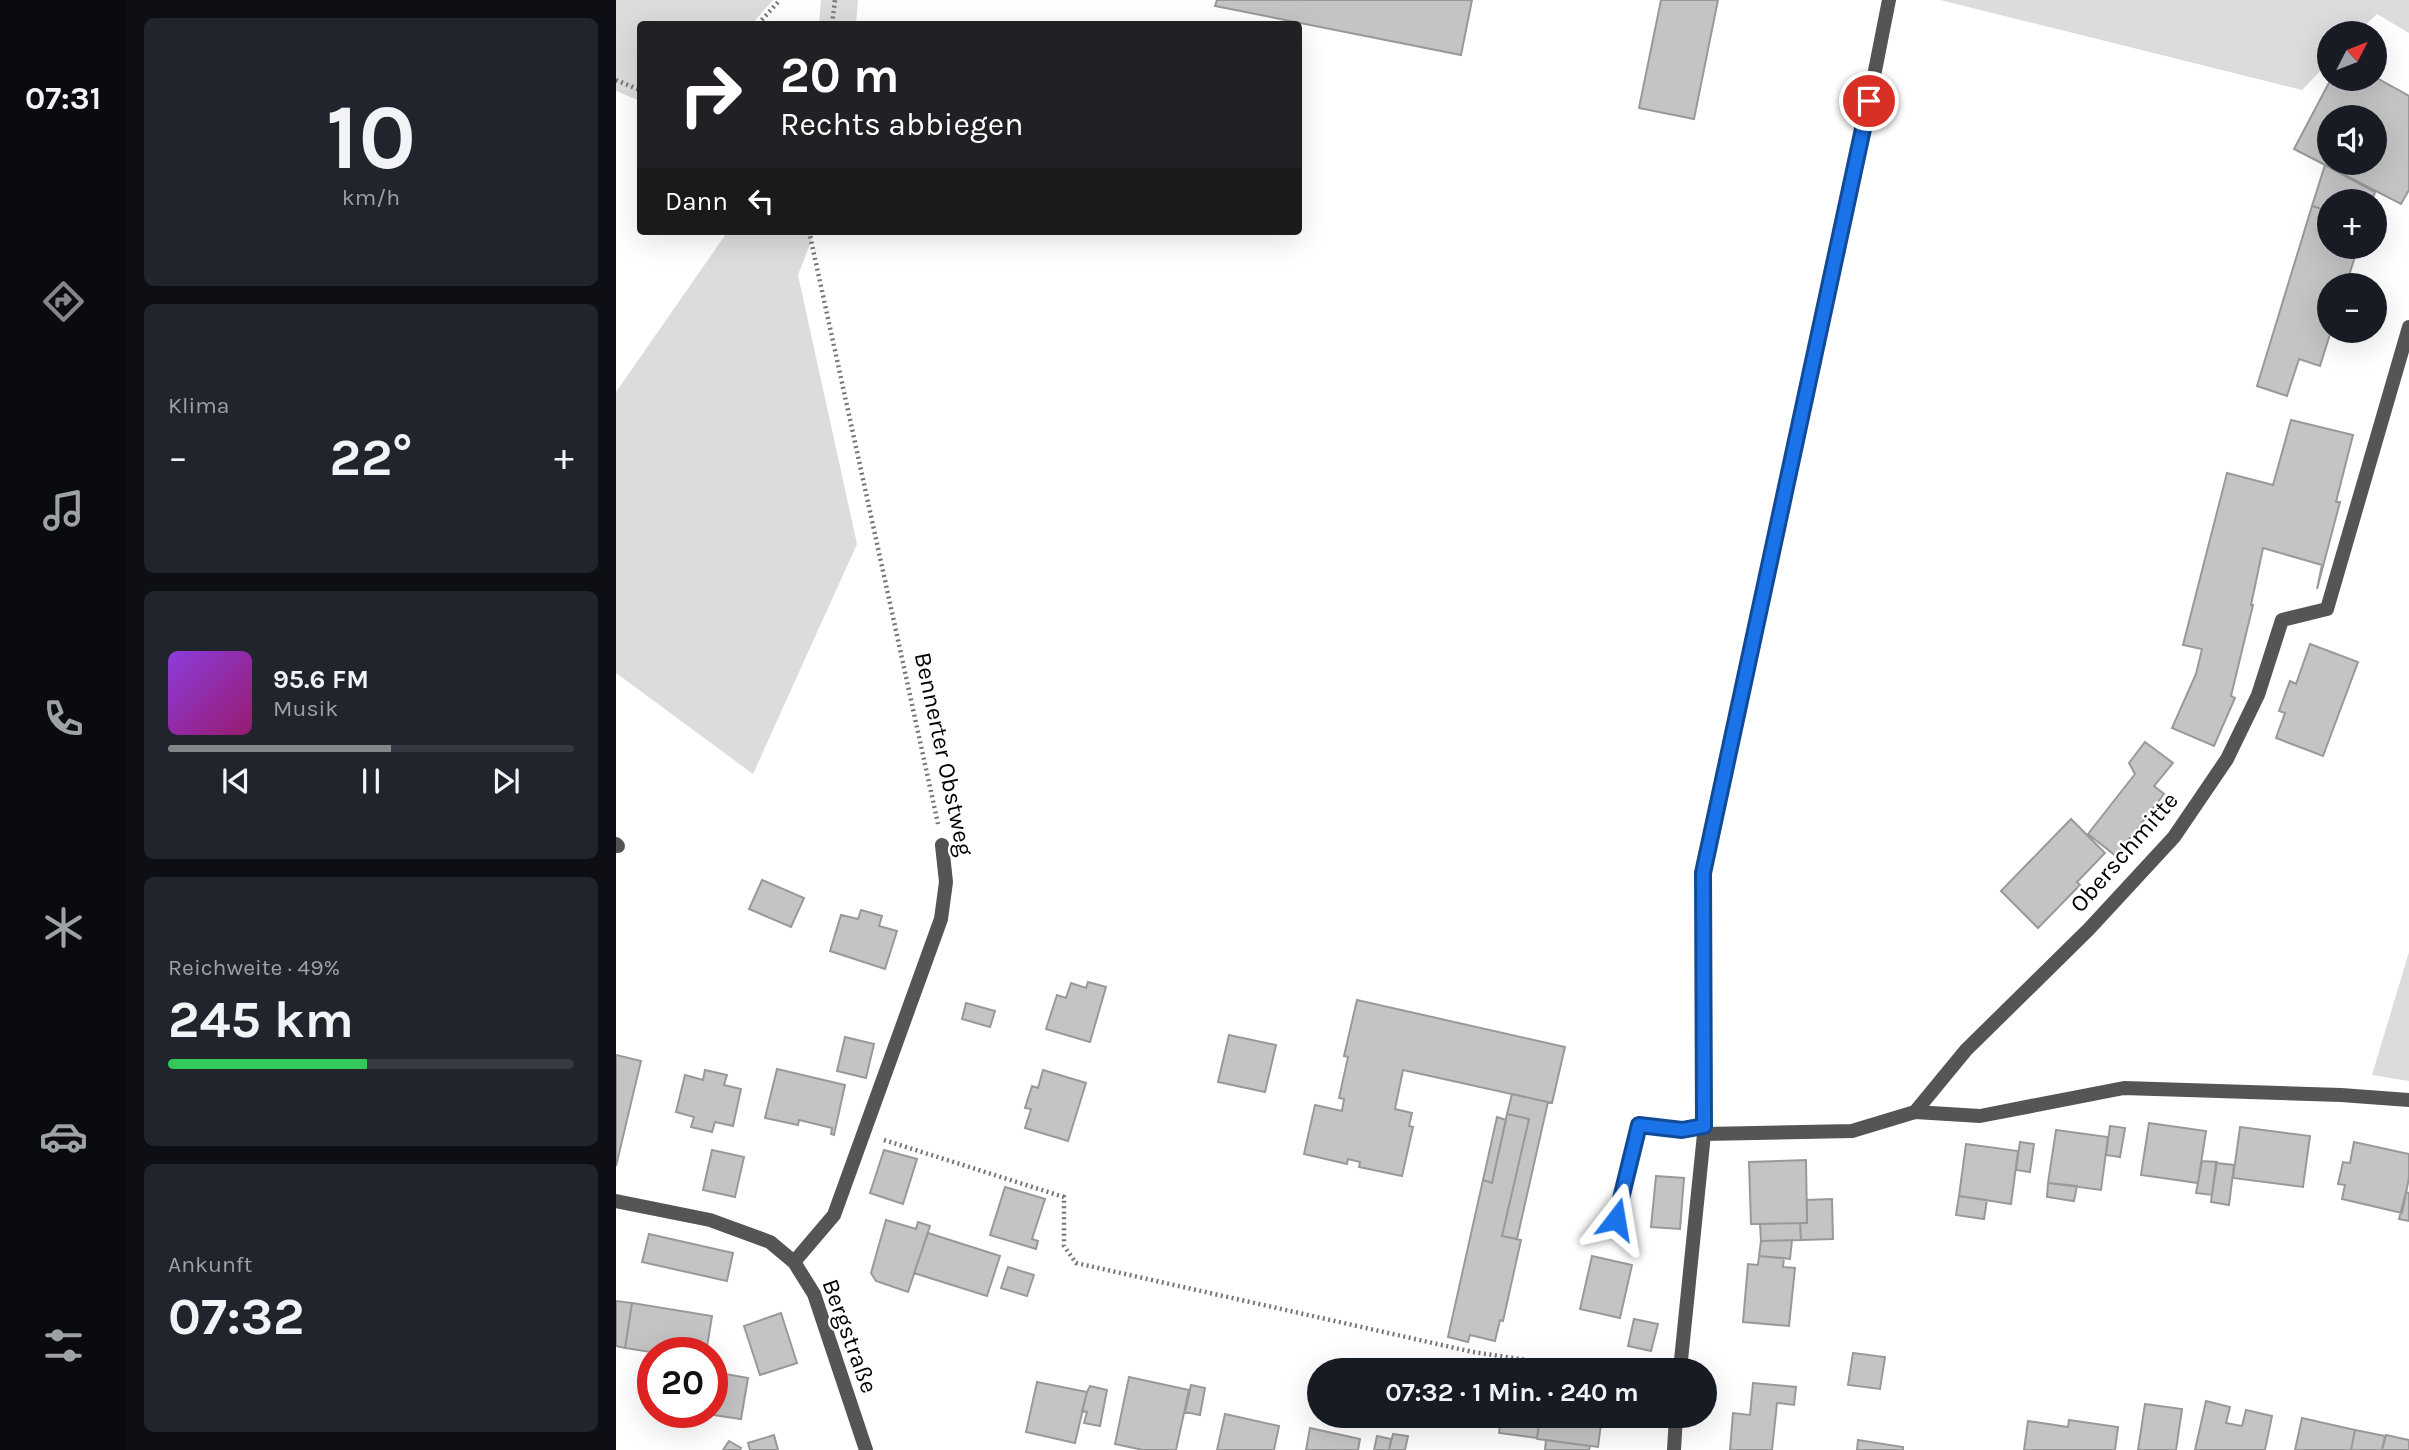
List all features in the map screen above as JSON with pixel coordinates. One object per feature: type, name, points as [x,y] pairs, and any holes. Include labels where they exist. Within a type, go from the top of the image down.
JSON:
[{"type":"street","points":[[1681,1358],[1704,1130],[1703,873],[1854,177],[1889,0]]},
{"type":"street","name":"Oberschmitte","points":[[1915,1112],[1966,1050],[2089,929],[2174,837],[2227,759],[2258,695],[2282,620],[2326,609],[2409,327]]},
{"type":"street","name":"Bennerter Obstweg","points":[[794,1262],[834,1215],[941,919],[946,881],[942,845]]},
{"type":"street","points":[[1616,1219],[1639,1125],[1682,1130],[1852,1131],[1915,1112],[1980,1115],[2124,1088],[2341,1095],[2409,1100]]},
{"type":"street","name":"Bergstraße","points":[[616,1201],[710,1220],[770,1242],[794,1262],[814,1294],[868,1450]]},
{"type":"street","points":[[1674,1450],[1675,1428]]},
{"type":"path","points":[[761,21],[780,0]]},
{"type":"path","points":[[832,21],[835,0]]},
{"type":"path","points":[[616,80],[637,89]]},
{"type":"path","name":"Bennerter Obstweg","points":[[809,235],[942,845]]},
{"type":"path","points":[[864,1133],[1063,1197],[1064,1246],[1076,1263],[1473,1352],[1513,1358]]},
{"type":"shaded area","points":[[616,0],[773,0],[755,21],[637,21],[637,100],[616,91]]},
{"type":"shaded area","points":[[821,0],[858,0],[856,21],[819,21]]},
{"type":"shaded area","points":[[1940,0],[2409,0],[2409,33],[2377,14],[2370,21],[2317,21],[2317,74],[2302,90]]},
{"type":"shaded area","points":[[725,235],[813,235],[798,275],[857,544],[753,774],[616,673],[616,392]]},
{"type":"shaded area","points":[[2409,952],[2409,1081],[2372,1075]]},
{"type":"building","points":[[1217,0],[1472,0],[1461,55],[1302,23],[1302,21],[1215,6]]},
{"type":"building","points":[[1661,0],[1718,0],[1694,119],[1639,108]]},
{"type":"building","points":[[2387,84],[2409,96],[2409,190],[2401,204],[2387,197],[2387,189],[2372,189],[2345,175],[2387,175],[2387,105],[2317,105],[2325,91],[2387,91]]},
{"type":"building","points":[[2317,105],[2317,161],[2294,149]]},
{"type":"building","points":[[2322,175],[2344,175],[2369,189],[2317,189]]},
{"type":"building","points":[[2317,190],[2317,207],[2312,206]]},
{"type":"building","points":[[2312,206],[2317,207],[2317,259],[2354,259],[2350,273],[2317,273],[2317,343],[2327,343],[2320,366],[2299,359],[2287,396],[2257,386]]},
{"type":"building","points":[[2291,420],[2353,435],[2336,502],[2340,502],[2317,589],[2322,565],[2263,548],[2253,605],[2231,696],[2235,698],[2214,746],[2172,728],[2196,674],[2202,649],[2183,645],[2227,473],[2273,485]]},
{"type":"building","points":[[2310,644],[2358,662],[2323,756],[2276,738],[2285,713],[2279,711],[2290,681],[2296,684]]},
{"type":"building","points":[[2145,742],[2173,763],[2154,786],[2164,794],[2116,856],[2088,834],[2135,774],[2129,763]]},
{"type":"building","points":[[2071,819],[2105,853],[2077,882],[2080,885],[2038,928],[2001,891]]},
{"type":"building","points":[[762,880],[804,898],[791,927],[749,909]]},
{"type":"building","points":[[861,910],[882,916],[879,926],[897,931],[885,969],[830,951],[841,915],[858,919]]},
{"type":"building","points":[[1088,982],[1106,987],[1090,1042],[1046,1029],[1057,995],[1066,998],[1071,983],[1086,988]]},
{"type":"building","points":[[1357,1000],[1565,1047],[1552,1103],[1403,1070],[1395,1109],[1412,1113],[1409,1126],[1413,1127],[1402,1176],[1359,1167],[1360,1162],[1348,1159],[1347,1164],[1304,1154],[1315,1105],[1342,1111],[1344,1099],[1339,1098],[1348,1057],[1344,1056]]},
{"type":"building","points":[[966,1003],[995,1011],[990,1027],[962,1019]]},
{"type":"building","points":[[1229,1035],[1276,1045],[1265,1092],[1218,1082]]},
{"type":"building","points":[[845,1037],[874,1044],[866,1078],[837,1071]]},
{"type":"building","points":[[616,1055],[641,1061],[616,1166]]},
{"type":"building","points":[[777,1069],[845,1085],[834,1135],[831,1134],[832,1128],[799,1120],[798,1125],[765,1118]]},
{"type":"building","points":[[705,1070],[727,1075],[724,1085],[741,1089],[733,1126],[715,1122],[712,1132],[691,1127],[694,1117],[676,1112],[685,1075],[703,1080]]},
{"type":"building","points":[[1043,1070],[1086,1083],[1068,1141],[1025,1128],[1031,1109],[1025,1108],[1032,1086],[1038,1088]]},
{"type":"building","points":[[1512,1094],[1548,1102],[1517,1239],[1502,1236],[1529,1119],[1507,1114]]},
{"type":"building","points":[[1507,1114],[1529,1119],[1502,1236],[1521,1240],[1503,1321],[1500,1320],[1495,1341],[1470,1335],[1468,1342],[1448,1337],[1483,1180],[1492,1183]]},
{"type":"building","points":[[1497,1117],[1506,1120],[1492,1183],[1483,1180]]},
{"type":"building","points":[[2149,1123],[2206,1131],[2198,1183],[2141,1175]]},
{"type":"building","points":[[2110,1126],[2125,1128],[2120,1157],[2106,1155]]},
{"type":"building","points":[[2240,1127],[2310,1136],[2303,1187],[2233,1178]]},
{"type":"building","points":[[2056,1130],[2108,1137],[2101,1190],[2048,1183]]},
{"type":"building","points":[[2020,1142],[2034,1144],[2030,1172],[2016,1170]]},
{"type":"building","points":[[2354,1142],[2409,1154],[2409,1178],[2402,1213],[2342,1199],[2345,1185],[2338,1184],[2343,1162],[2350,1163]]},
{"type":"building","points":[[1966,1144],[2018,1151],[2011,1204],[1959,1196]]},
{"type":"building","points":[[712,1150],[744,1157],[735,1197],[703,1190]]},
{"type":"building","points":[[884,1150],[917,1159],[903,1204],[870,1193]]},
{"type":"building","points":[[1806,1160],[1807,1223],[1751,1224],[1749,1162]]},
{"type":"building","points":[[2202,1161],[2217,1162],[2212,1195],[2196,1193]]},
{"type":"building","points":[[2216,1163],[2234,1165],[2229,1205],[2211,1202]]},
{"type":"building","points":[[1656,1176],[1684,1178],[1680,1229],[1651,1227]]},
{"type":"building","points":[[2048,1183],[2077,1186],[2074,1201],[2047,1197]]},
{"type":"building","points":[[1005,1187],[1045,1199],[1032,1239],[1038,1241],[1036,1249],[990,1235]]},
{"type":"building","points":[[2406,1192],[2409,1193],[2409,1221],[2399,1219]]},
{"type":"building","points":[[1959,1196],[1987,1200],[1984,1219],[1956,1215]]},
{"type":"building","points":[[1832,1199],[1833,1239],[1801,1240],[1800,1223],[1807,1223],[1807,1200]]},
{"type":"building","points":[[886,1220],[916,1229],[918,1222],[930,1226],[908,1292],[876,1281],[871,1273]]},
{"type":"building","points":[[1800,1223],[1801,1240],[1761,1241],[1760,1224]]},
{"type":"building","points":[[928,1233],[1000,1256],[987,1296],[914,1273]]},
{"type":"building","points":[[649,1234],[733,1253],[727,1281],[642,1262]]},
{"type":"building","points":[[1792,1240],[1790,1259],[1759,1256],[1761,1241]]},
{"type":"building","points":[[1592,1256],[1632,1265],[1620,1318],[1580,1309]]},
{"type":"building","points":[[1759,1256],[1784,1258],[1783,1267],[1795,1268],[1789,1326],[1743,1322],[1748,1264],[1758,1265]]},
{"type":"building","points":[[1008,1267],[1034,1275],[1027,1296],[1001,1288]]},
{"type":"building","points":[[616,1301],[632,1303],[625,1348],[616,1346]]},
{"type":"building","points":[[632,1303],[712,1316],[709,1337],[637,1337],[637,1350],[625,1348]]},
{"type":"building","points":[[781,1313],[797,1363],[760,1375],[744,1326]]},
{"type":"building","points":[[1634,1319],[1658,1324],[1651,1351],[1628,1346]]},
{"type":"building","points":[[1853,1353],[1885,1357],[1880,1389],[1848,1385]]},
{"type":"building","points":[[728,1374],[748,1378],[741,1419],[728,1417]]},
{"type":"building","points":[[1129,1377],[1189,1390],[1176,1450],[1143,1450],[1115,1444]]},
{"type":"building","points":[[1037,1382],[1087,1392],[1075,1443],[1026,1432]]},
{"type":"building","points":[[1753,1383],[1796,1387],[1794,1405],[1777,1403],[1772,1450],[1730,1450],[1733,1413],[1750,1415]]},
{"type":"building","points":[[1191,1385],[1205,1388],[1200,1415],[1185,1412]]},
{"type":"building","points":[[1090,1386],[1107,1390],[1100,1426],[1084,1423],[1087,1412],[1082,1411]]},
{"type":"building","points":[[2206,1401],[2230,1407],[2226,1423],[2242,1426],[2246,1410],[2272,1416],[2265,1450],[2195,1450]]},
{"type":"building","points":[[2145,1404],[2182,1409],[2176,1450],[2138,1450]]},
{"type":"building","points":[[1225,1414],[1279,1426],[1274,1450],[1217,1450]]},
{"type":"building","points":[[2302,1418],[2355,1430],[2351,1450],[2295,1450]]},
{"type":"building","points":[[2069,1420],[2118,1427],[2115,1450],[2024,1450],[2028,1421],[2068,1427]]},
{"type":"building","points":[[1310,1428],[1360,1439],[1358,1450],[1306,1450]]},
{"type":"building","points":[[1500,1428],[1538,1428],[1537,1438],[1499,1433]]},
{"type":"building","points":[[1538,1428],[1600,1428],[1598,1447],[1537,1439]]},
{"type":"building","points":[[2355,1430],[2385,1436],[2382,1450],[2351,1450]]},
{"type":"building","points":[[1393,1434],[1408,1436],[1405,1450],[1389,1450]]},
{"type":"building","points":[[774,1435],[778,1450],[750,1450],[748,1443]]},
{"type":"building","points":[[2386,1435],[2409,1440],[2409,1450],[2382,1450]]},
{"type":"building","points":[[1377,1436],[1391,1439],[1389,1450],[1374,1450]]},
{"type":"building","points":[[1546,1440],[1590,1446],[1589,1450],[1545,1450]]},
{"type":"building","points":[[1858,1440],[1903,1447],[1903,1450],[1857,1450]]},
{"type":"building","points":[[729,1441],[741,1448],[740,1450],[723,1450]]},
{"type":"route","points":[[1616,1219],[1639,1125],[1682,1130],[1704,1126],[1703,873],[1869,101]]}]
